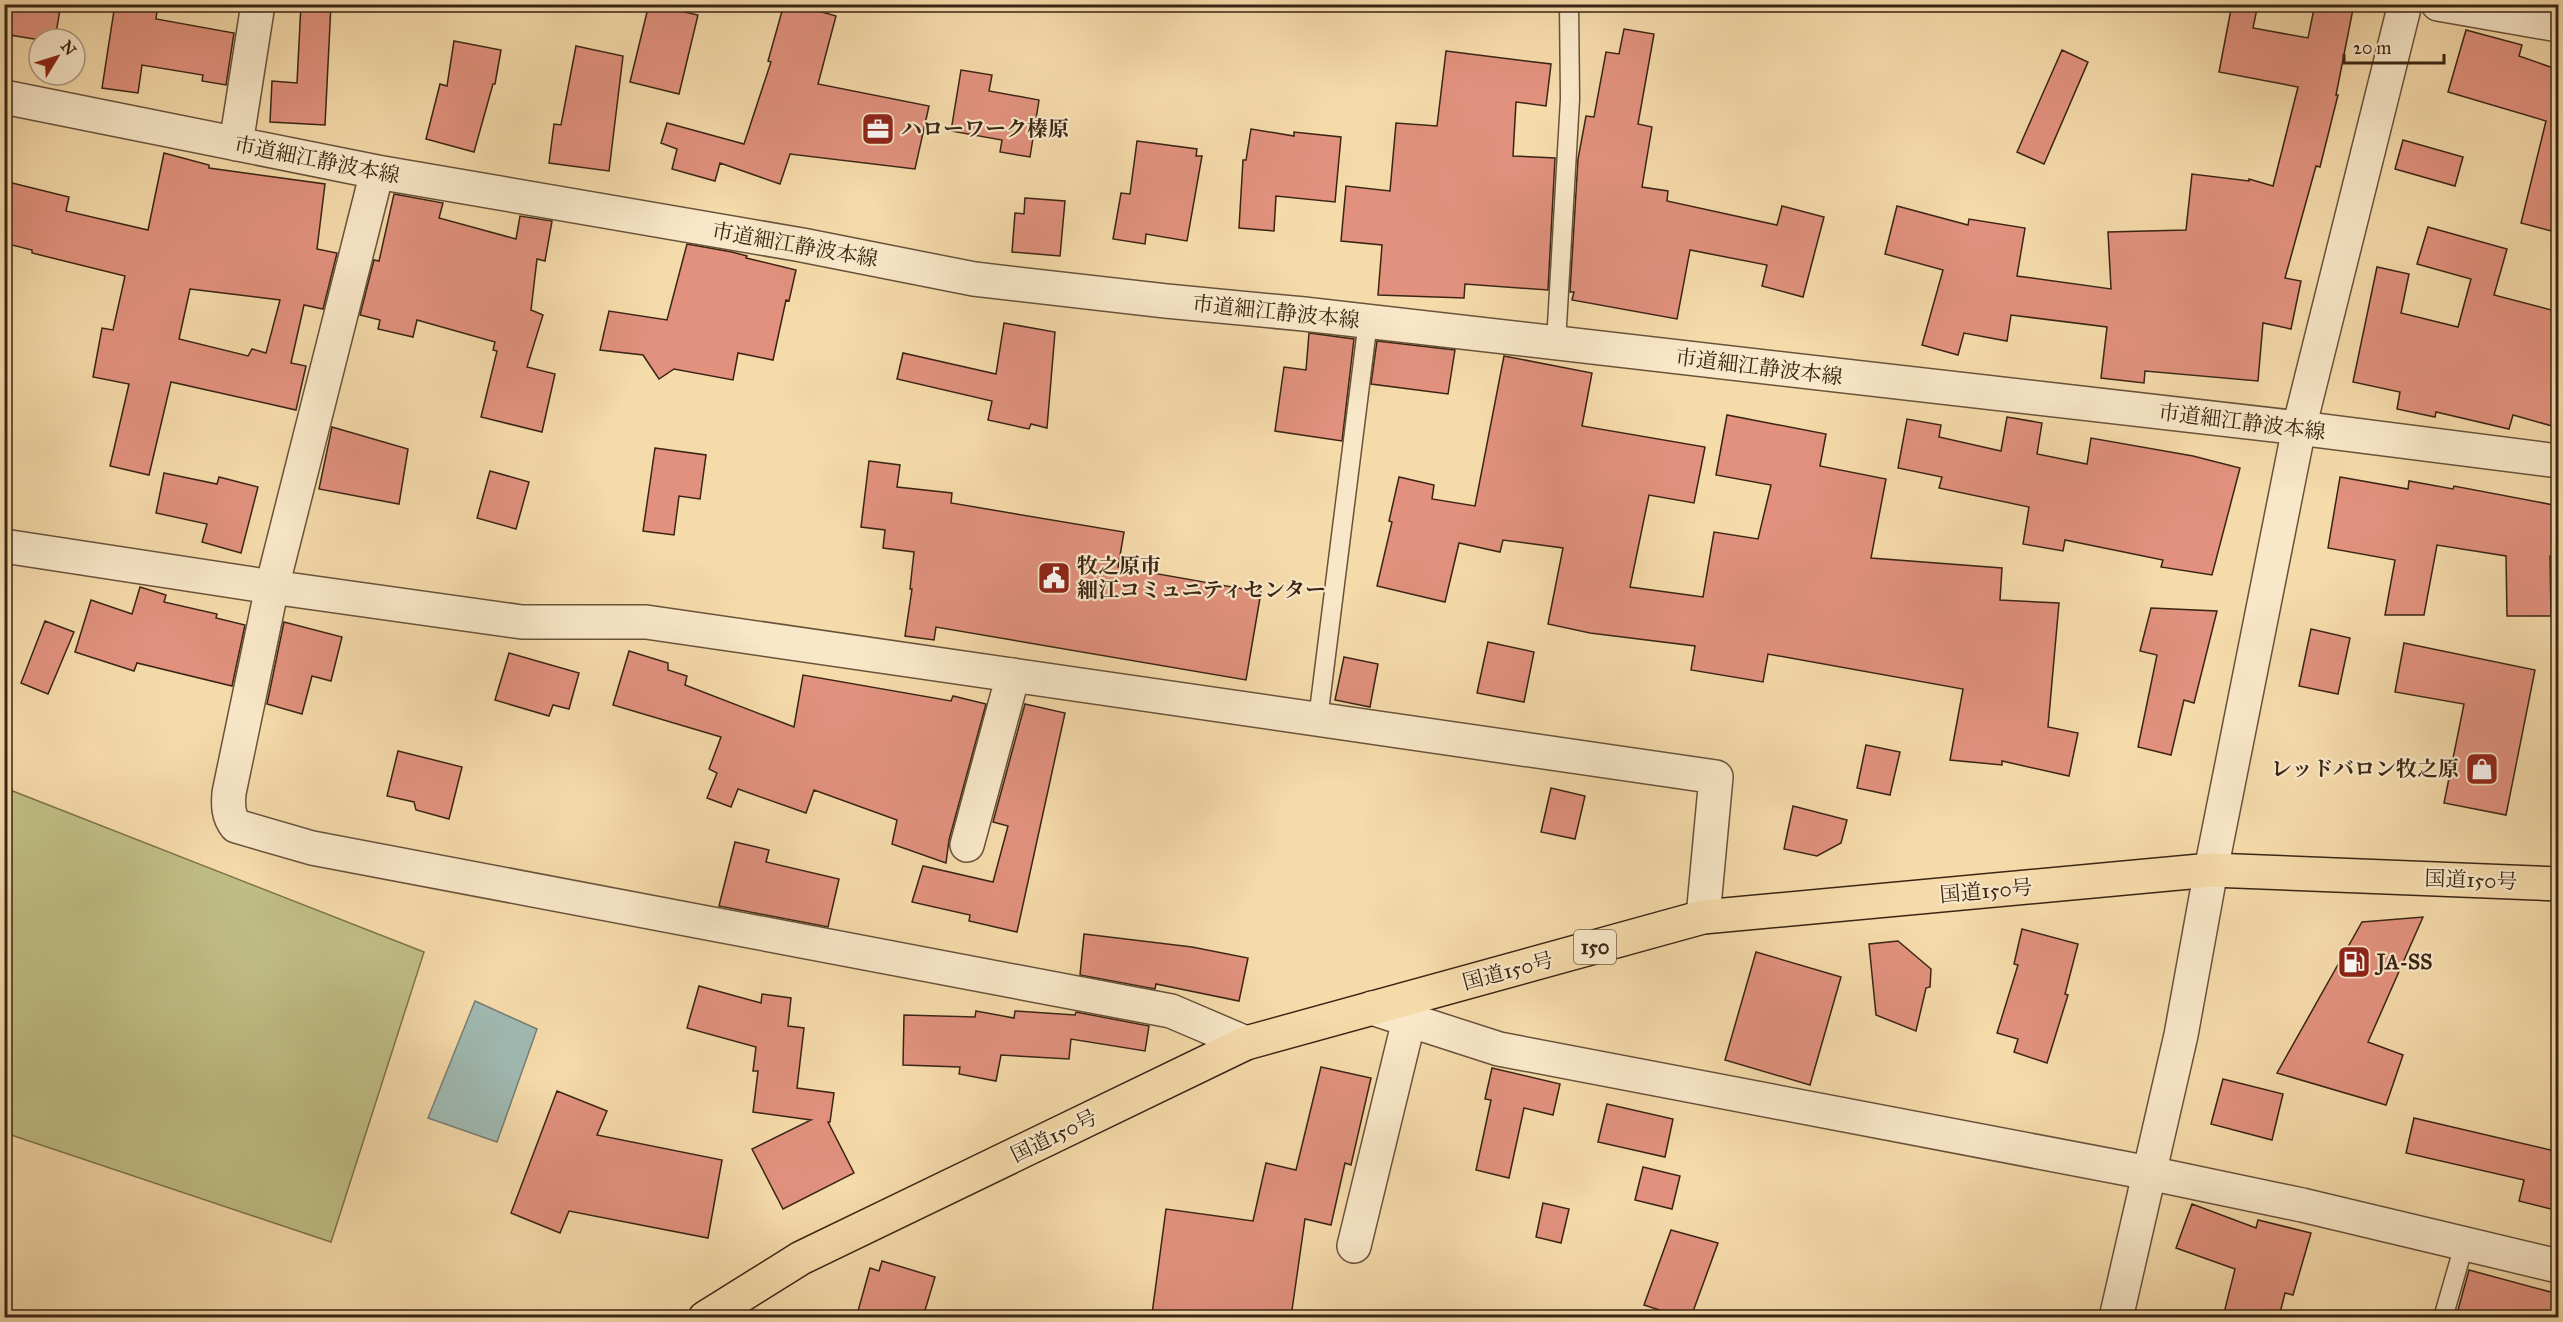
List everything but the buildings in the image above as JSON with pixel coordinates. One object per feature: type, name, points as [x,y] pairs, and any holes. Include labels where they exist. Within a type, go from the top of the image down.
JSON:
[{"type":"highway","name":"国道150号","points":[[705,1317],[801,1258],[1246,1043],[1703,917],[2211,870],[2559,884]]},
{"type":"street","points":[[236,144],[258,4]]},
{"type":"street","points":[[2115,1317],[2181,1035],[2211,870],[2299,428],[2405,4]]},
{"type":"street","points":[[2438,4],[2559,25]]},
{"type":"street","name":"市道細江静波本線","points":[[4,97],[376,172],[791,243],[974,279],[1166,302],[1368,321],[2299,428],[2559,461]]},
{"type":"street","points":[[376,172],[272,587],[229,793],[228,807],[232,821],[244,830],[312,848],[1171,1011],[1246,1043]]},
{"type":"street","points":[[4,546],[522,622],[646,622],[1716,777],[1703,917]]},
{"type":"street","points":[[967,845],[1013,675]]},
{"type":"street","points":[[1372,1008],[1499,1049],[2149,1173],[2302,1205],[2559,1266]]},
{"type":"street","points":[[1354,1246],[1409,1020]]},
{"type":"lane","points":[[1556,343],[1570,99],[1569,4]]},
{"type":"lane","points":[[1318,719],[1368,321]]},
{"type":"lane","points":[[2443,1317],[2464,1245]]},
{"type":"shaded area","points":[[5,788],[424,952],[331,1242],[5,1133]]},
{"type":"water","points":[[475,1001],[537,1029],[497,1142],[428,1118]]},
{"type":"place","name":"ハローワーク榛原","points":[[878,129]]},
{"type":"place","name":"牧之原市 細江コミュニティセンター","points":[[1054,578]]},
{"type":"place","name":"レッドバロン牧之原","points":[[2482,769]]},
{"type":"place","name":"JA-SS","points":[[2354,962]]}]
